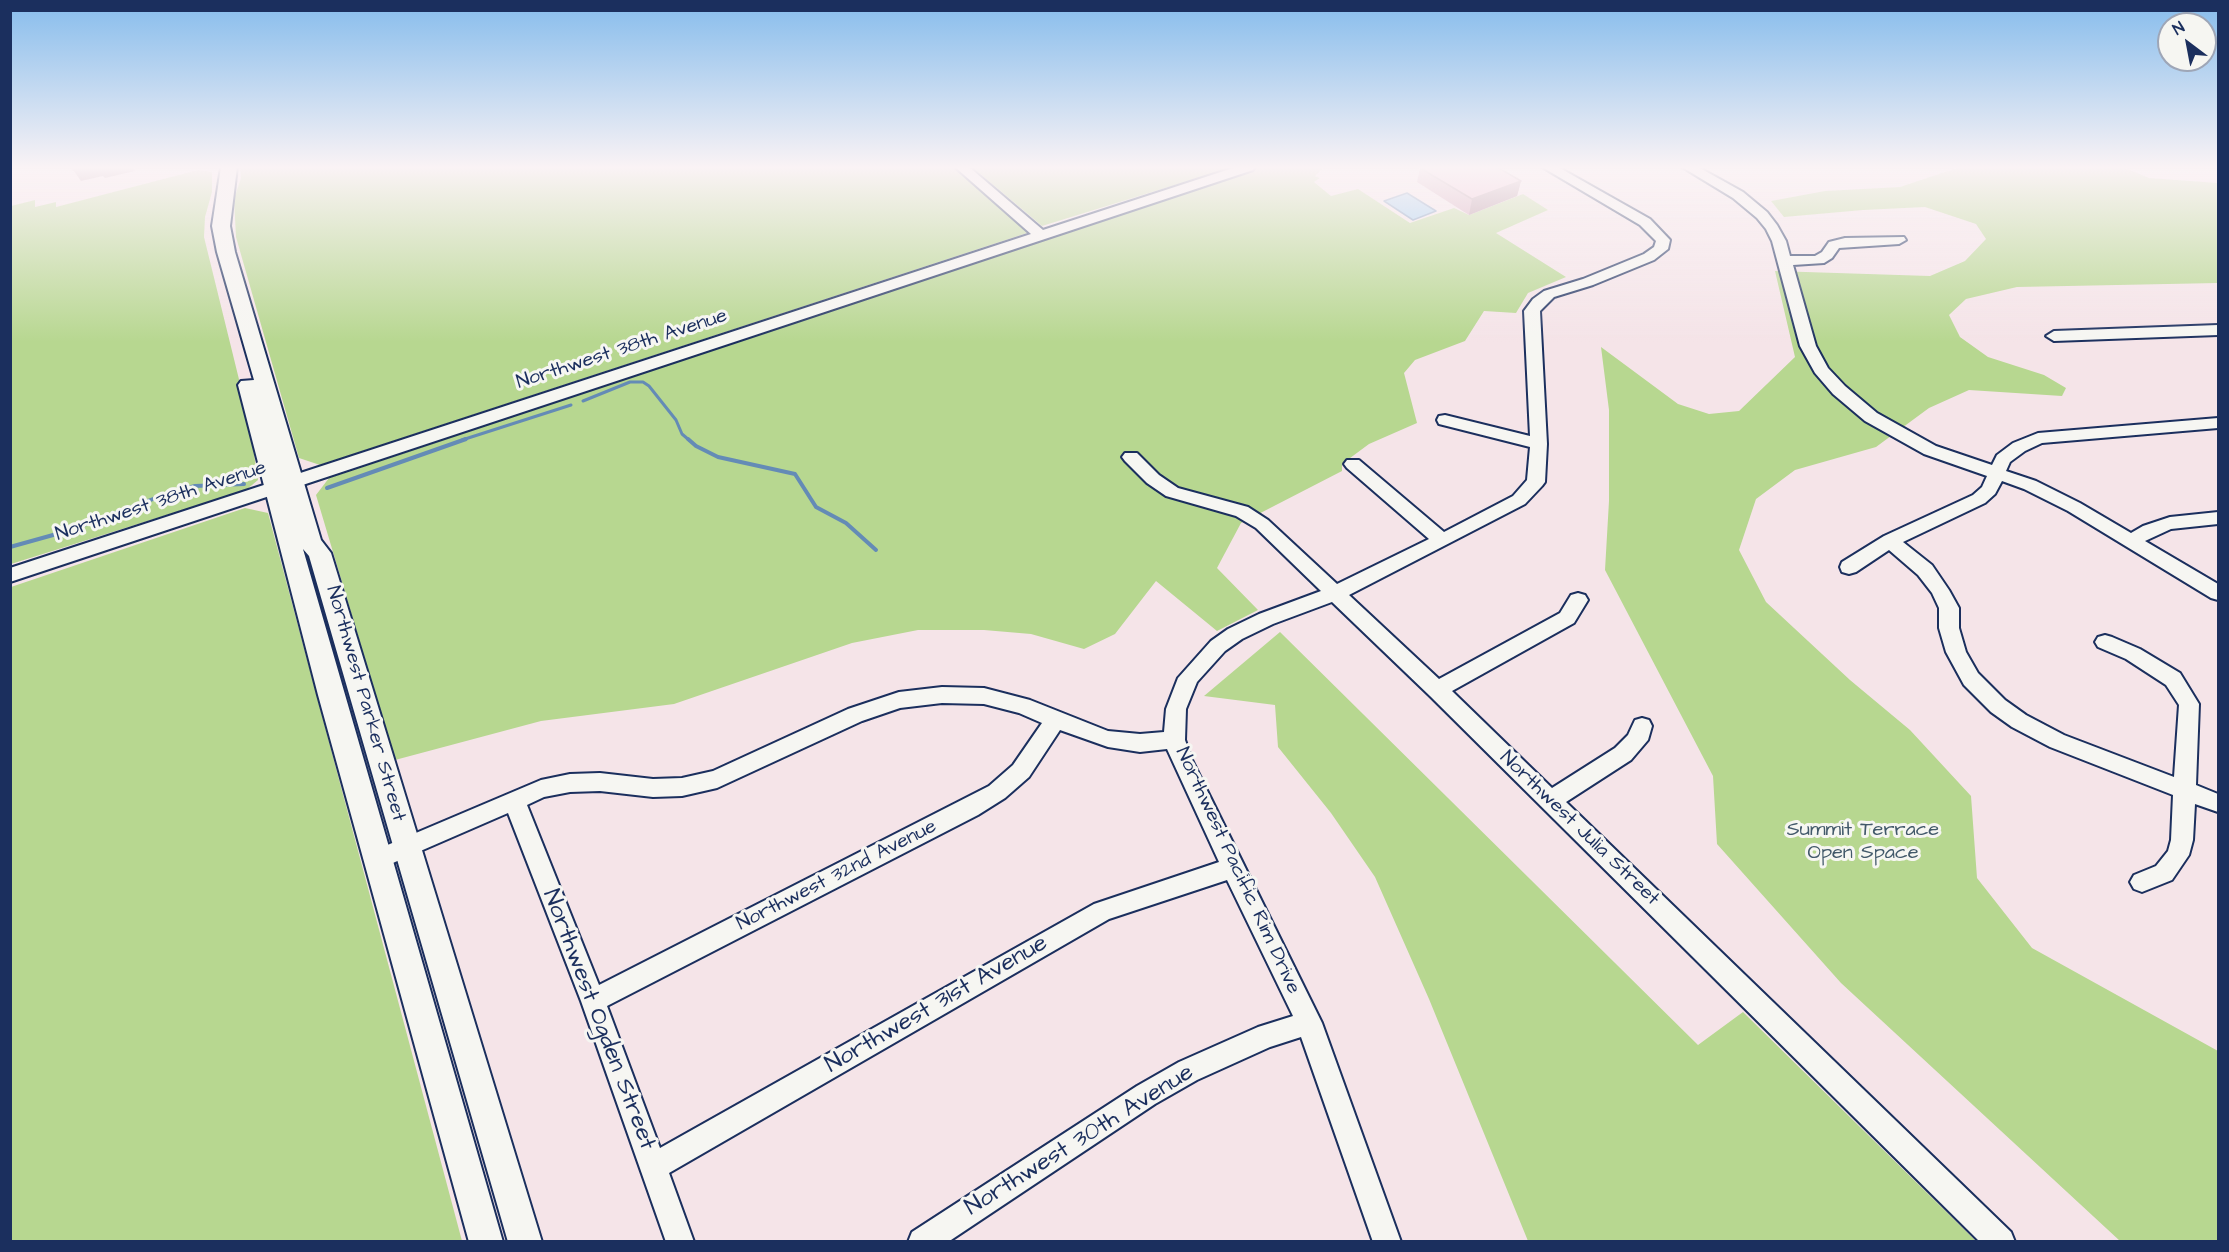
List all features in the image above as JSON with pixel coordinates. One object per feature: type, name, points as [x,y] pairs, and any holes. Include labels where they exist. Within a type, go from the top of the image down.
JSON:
[{"type":"main road","name":"Northwest Parker Street","points":[[211,225],[210,241],[285,485],[311,543],[320,553],[525,1242]]},
{"type":"main road","name":"Northwest Parker Street","points":[[221,225],[222,239],[285,485],[332,695],[486,1242]]},
{"type":"street","points":[[1029,225],[1041,236]]},
{"type":"street","name":"Northwest 38th Avenue","points":[[10,574],[1072,225]]},
{"type":"street","name":"Northwest Pacific Rim Drive","points":[[1387,1242],[1310,1023],[1181,760],[1174,740],[1176,708],[1188,678],[1218,646],[1234,634],[1266,619],[1336,593],[1519,500],[1536,482],[1539,444],[1532,311],[1538,302],[1549,294],[1588,282],[1661,249],[1664,240],[1649,225]]},
{"type":"street","points":[[1769,225],[1779,241],[1808,346],[1821,370],[1839,390],[1871,417],[1930,450],[1970,466],[2030,485],[2074,507],[2218,593]]},
{"type":"street","points":[[1784,260],[1819,260],[1827,255],[1834,245],[1845,242],[1899,240]]},
{"type":"street","points":[[2054,336],[2218,330]]},
{"type":"street","points":[[1445,420],[1539,444]]},
{"type":"street","points":[[1849,567],[1890,542],[1979,499],[1989,490],[2003,459],[2019,447],[2038,438],[2218,423]]},
{"type":"street","name":"Northwest Julia Street","points":[[1131,457],[1153,479],[1173,492],[1186,498],[1242,511],[1262,524],[1437,690],[2001,1242]]},
{"type":"street","points":[[1353,464],[1442,540]]},
{"type":"street","points":[[2132,541],[2149,530],[2170,523],[2218,518]]},
{"type":"street","points":[[1890,542],[1925,570],[1940,590],[1949,608],[1949,628],[1956,652],[1971,679],[1998,706],[2019,721],[2057,741],[2218,803]]},
{"type":"street","points":[[1437,690],[1567,618],[1578,600]]},
{"type":"street","points":[[2105,642],[2133,654],[2173,680],[2185,694],[2189,704],[2182,840],[2178,855],[2164,873],[2142,882]]},
{"type":"street","points":[[379,859],[541,789],[570,783],[600,782],[653,789],[682,787],[717,779],[855,715],[899,700],[942,695],[984,696],[1023,706],[1108,739],[1140,743],[1174,740]]},
{"type":"street","name":"Northwest 32nd Avenue","points":[[592,1001],[970,808],[997,792],[1021,771],[1056,719]]},
{"type":"street","points":[[1550,801],[1623,754],[1636,740],[1642,726]]},
{"type":"street","name":"Northwest Ogden Street","points":[[514,800],[592,1001],[680,1242]]},
{"type":"street","name":"Northwest 31st Avenue","points":[[652,1167],[1102,911],[1232,868]]},
{"type":"street","name":"Northwest 30th Avenue","points":[[936,1238],[1146,1095],[1188,1071],[1267,1036],[1310,1023]]},
{"type":"green space","points":[[11,225],[205,225],[204,237],[248,416],[258,480],[246,490],[11,564]]},
{"type":"green space","points":[[235,225],[1022,225],[1028,231],[320,465],[299,458],[236,237]]},
{"type":"green space","points":[[1085,225],[1513,225],[1496,233],[1566,277],[1528,293],[1516,313],[1484,311],[1465,341],[1415,360],[1404,373],[1417,423],[1369,444],[1342,464],[1342,471],[1241,523],[1217,568],[1258,610],[1217,631],[1156,581],[1115,634],[1084,649],[1031,634],[984,630],[918,630],[852,643],[674,704],[541,721],[395,760],[316,495],[329,478]]},
{"type":"green space","name":"Summit Terrace Open Space","points":[[1977,225],[2218,225],[2218,283],[2017,287],[1966,299],[1949,315],[1960,337],[1988,357],[2044,375],[2066,388],[2062,396],[1969,390],[1929,408],[1876,447],[1795,470],[1756,499],[1739,550],[1766,602],[1850,680],[1910,730],[1971,796],[1977,878],[2032,948],[2218,1051],[2218,1241],[2120,1241],[1841,983],[1717,844],[1713,776],[1605,570],[1609,501],[1609,410],[1601,347],[1678,404],[1709,414],[1739,411],[1795,357],[1775,271],[1930,276],[1965,261],[1986,239]]},
{"type":"green space","points":[[245,508],[268,513],[462,1241],[11,1241],[11,587]]},
{"type":"green space","points":[[1280,632],[1698,1045],[1743,1012],[1976,1241],[1528,1241],[1429,999],[1375,877],[1331,813],[1278,747],[1275,705],[1204,696]]},
{"type":"waterway","points":[[583,401],[630,382],[643,382],[649,386],[676,420],[682,434],[689,440]]},
{"type":"waterway","points":[[462,440],[571,405]]},
{"type":"waterway","points":[[327,488],[466,439]]},
{"type":"waterway","points":[[688,439],[696,446],[718,457],[795,474],[816,507],[846,523],[876,550]]},
{"type":"waterway","points":[[10,547],[71,530],[169,493],[195,486],[244,484]]}]
